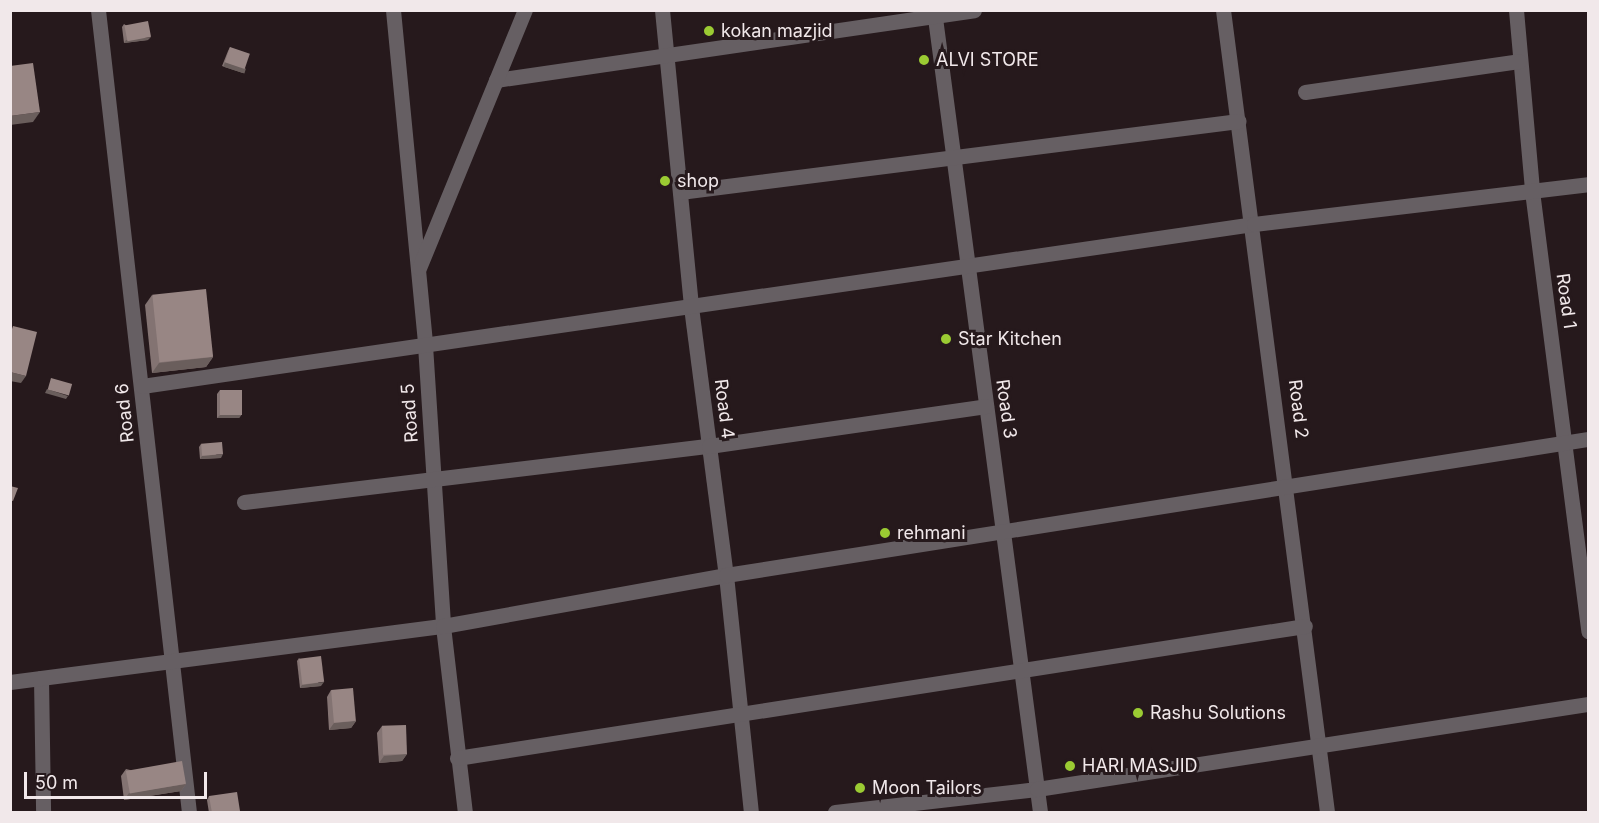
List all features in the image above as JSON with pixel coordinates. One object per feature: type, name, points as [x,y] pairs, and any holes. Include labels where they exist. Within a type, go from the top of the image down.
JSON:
[{"type":"street","name":"Road 6","points":[[98,10],[142,386],[169,662],[189,813]]},
{"type":"street","name":"Road 5","points":[[393,10],[425,345],[443,626],[465,813]]},
{"type":"street","points":[[418,270],[525,10]]},
{"type":"street","name":"Road 4","points":[[662,10],[691,307],[726,575],[751,813]]},
{"type":"street","points":[[496,80],[934,13],[974,10]]},
{"type":"street","name":"Road 2","points":[[1223,10],[1254,224],[1328,813]]},
{"type":"street","name":"Road 1","points":[[1516,10],[1532,191],[1588,631]]},
{"type":"street","name":"Road 3","points":[[934,13],[1040,813]]},
{"type":"street","points":[[1305,92],[1519,61]]},
{"type":"street","points":[[680,192],[1239,121]]},
{"type":"street","points":[[142,386],[1254,224],[1588,184]]},
{"type":"street","points":[[244,502],[710,446],[986,406]]},
{"type":"street","points":[[10,682],[443,626],[726,575],[1003,534],[1588,439]]},
{"type":"street","points":[[457,758],[1305,626]]},
{"type":"street","points":[[41,678],[43,813]]},
{"type":"street","points":[[835,813],[1037,789],[1319,743],[1588,704]]},
{"type":"building","points":[[148,21],[151,37],[127,41],[124,26]]},
{"type":"building","points":[[230,47],[250,54],[245,69],[225,62]]},
{"type":"building","points":[[33,63],[40,112],[10,116],[10,66]]},
{"type":"building","points":[[206,289],[213,357],[159,362],[152,295]]},
{"type":"building","points":[[13,326],[37,332],[26,376],[10,372],[10,335]]},
{"type":"building","points":[[51,378],[72,384],[69,396],[48,390]]},
{"type":"building","points":[[220,390],[242,390],[242,415],[220,415]]},
{"type":"building","points":[[222,442],[223,454],[202,456],[201,444]]},
{"type":"building","points":[[10,486],[18,488],[13,501],[10,500]]},
{"type":"building","points":[[321,656],[324,682],[302,684],[299,659]]},
{"type":"building","points":[[353,688],[356,721],[334,723],[331,690]]},
{"type":"building","points":[[406,725],[407,754],[383,755],[382,726]]},
{"type":"building","points":[[182,761],[186,784],[130,794],[126,771]]},
{"type":"building","points":[[237,792],[240,811],[212,813],[209,796]]},
{"type":"place","name":"kokan mazjid","points":[[709,31]]},
{"type":"place","name":"ALVI STORE","points":[[924,60]]},
{"type":"place","name":"shop","points":[[665,181]]},
{"type":"place","name":"Star Kitchen","points":[[946,339]]},
{"type":"place","name":"rehmani","points":[[885,533]]},
{"type":"place","name":"Rashu Solutions","points":[[1138,713]]},
{"type":"place","name":"HARI MASJID","points":[[1070,766]]},
{"type":"place","name":"Moon Tailors","points":[[860,788]]}]
